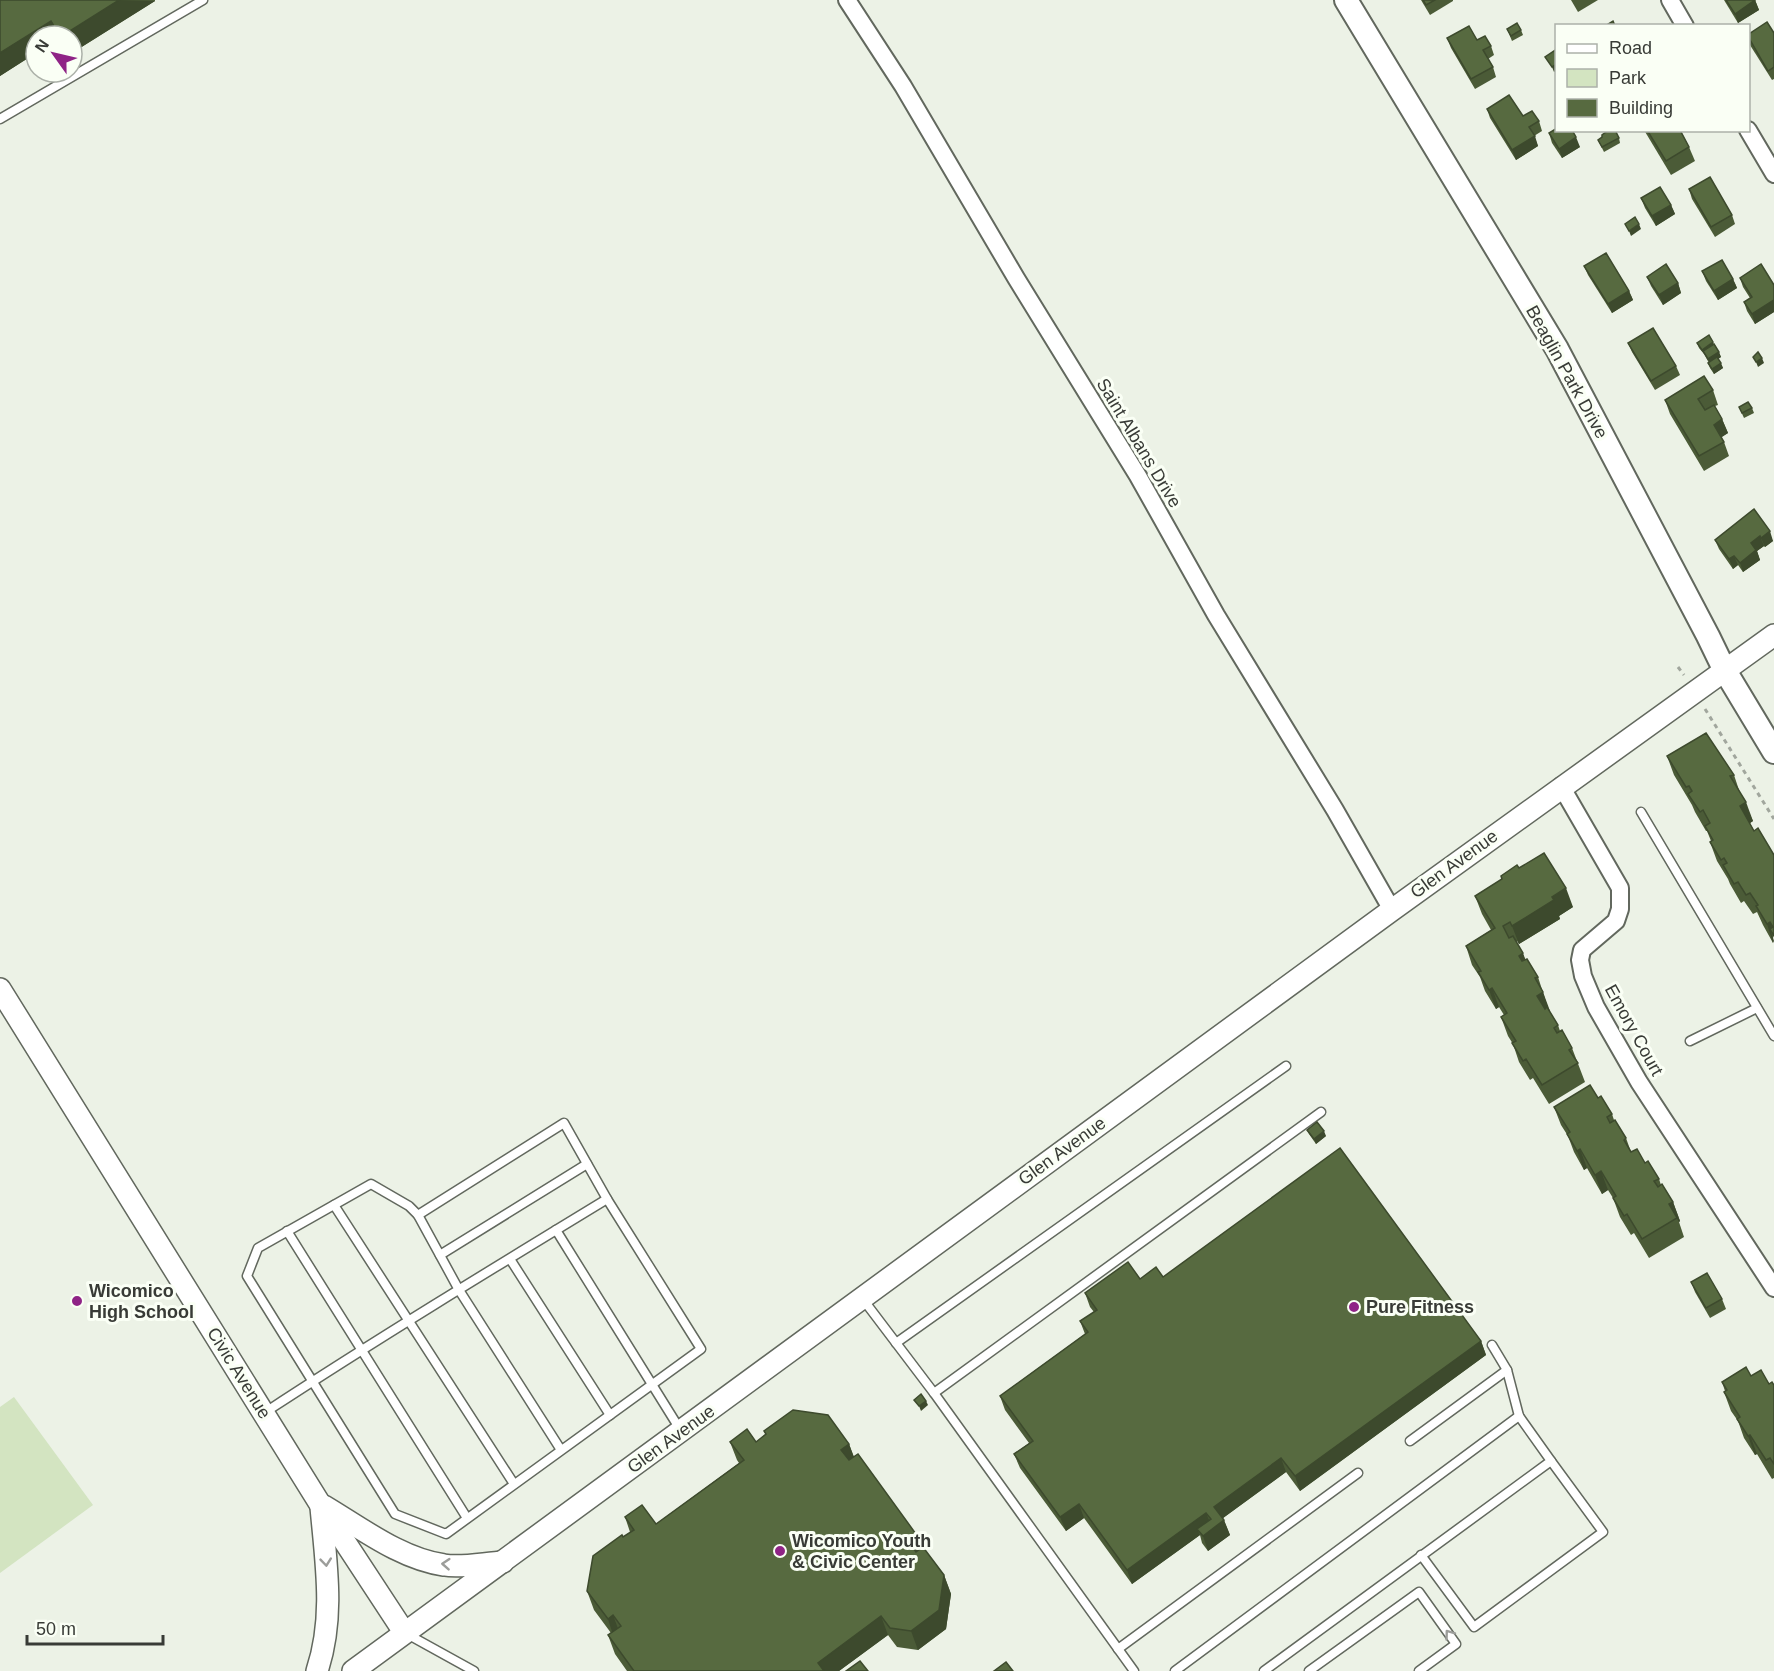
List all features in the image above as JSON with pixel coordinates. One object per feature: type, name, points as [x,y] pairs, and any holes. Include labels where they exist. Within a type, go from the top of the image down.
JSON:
[{"type":"main road","name":"Beaglin Park Drive","points":[[1346,0],[1562,358],[1724,669],[1774,752]]},
{"type":"street","name":"Saint Albans Drive","points":[[847,0],[903,86],[1016,278],[1138,476],[1216,615],[1335,810],[1392,910]]},
{"type":"street","points":[[1670,0],[1684,24]]},
{"type":"street","points":[[1749,132],[1774,174]]},
{"type":"street","name":"Glen Avenue","points":[[353,1671],[1561,786],[1774,635]]},
{"type":"street","name":"Emory Court","points":[[1561,786],[1620,888],[1620,909],[1616,921],[1582,950],[1580,960],[1583,976],[1596,1007],[1639,1082],[1774,1288]]},
{"type":"street","name":"Civic Avenue","points":[[0,989],[320,1504],[404,1632]]},
{"type":"street","points":[[320,1504],[390,1545],[423,1561],[446,1565],[504,1562]]},
{"type":"street","points":[[317,1671],[328,1630],[328,1577],[320,1504]]},
{"type":"lane","points":[[0,119],[203,0]]},
{"type":"lane","points":[[1641,812],[1774,1036]]},
{"type":"lane","points":[[1690,1041],[1758,1008]]},
{"type":"lane","points":[[896,1343],[1286,1066]]},
{"type":"lane","points":[[934,1393],[1320,1113]]},
{"type":"lane","points":[[417,1215],[564,1123],[607,1199],[701,1349],[446,1534],[395,1514],[247,1276],[258,1248],[371,1184],[409,1206],[417,1215],[459,1290],[561,1450]]},
{"type":"lane","points":[[440,1255],[587,1164]]},
{"type":"lane","points":[[264,1413],[607,1199]]},
{"type":"lane","points":[[334,1205],[514,1484]]},
{"type":"lane","points":[[556,1230],[681,1432]]},
{"type":"lane","points":[[287,1231],[467,1518]]},
{"type":"lane","points":[[510,1259],[610,1415]]},
{"type":"lane","points":[[862,1298],[934,1393],[1134,1671]]},
{"type":"lane","points":[[1421,1555],[1474,1627],[1603,1532],[1520,1416],[1507,1370],[1492,1346]]},
{"type":"lane","points":[[1410,1441],[1507,1370]]},
{"type":"lane","points":[[1175,1671],[1520,1416]]},
{"type":"lane","points":[[1264,1671],[1551,1461]]},
{"type":"lane","points":[[1118,1649],[1358,1473]]},
{"type":"lane","points":[[1309,1671],[1419,1592],[1456,1644],[1419,1671]]},
{"type":"lane","points":[[404,1632],[474,1671]]},
{"type":"path","points":[[1678,667],[1774,819]]},
{"type":"green space","points":[[14,1397],[93,1505],[0,1573],[0,1407]]},
{"type":"building","points":[[0,0],[119,0],[81,24],[53,24],[51,21],[46,24],[24,24],[24,38],[0,53]]},
{"type":"building","points":[[1423,0],[1435,0],[1426,5]]},
{"type":"building","points":[[1726,0],[1755,0],[1735,14]]},
{"type":"building","points":[[1767,22],[1774,33],[1774,67],[1768,71],[1750,40],[1750,33]]},
{"type":"building","points":[[1517,23],[1521,30],[1511,36],[1507,29]]},
{"type":"building","points":[[1469,26],[1477,40],[1485,36],[1491,46],[1483,50],[1493,67],[1471,79],[1447,38]]},
{"type":"building","points":[[1555,50],[1555,65],[1552,67],[1545,57]]},
{"type":"building","points":[[1509,95],[1523,116],[1532,111],[1539,121],[1529,127],[1535,136],[1512,150],[1487,109]]},
{"type":"building","points":[[1555,129],[1555,132],[1573,132],[1576,137],[1559,149],[1549,133]]},
{"type":"building","points":[[1606,132],[1616,132],[1619,138],[1602,147],[1598,140]]},
{"type":"building","points":[[1648,132],[1681,132],[1689,147],[1666,161]]},
{"type":"building","points":[[1710,177],[1732,215],[1711,227],[1689,189]]},
{"type":"building","points":[[1660,187],[1671,205],[1652,216],[1641,198]]},
{"type":"building","points":[[1635,217],[1639,224],[1629,231],[1625,224]]},
{"type":"building","points":[[1606,253],[1629,291],[1608,304],[1584,266]]},
{"type":"building","points":[[1722,260],[1733,279],[1714,291],[1702,271]]},
{"type":"building","points":[[1666,264],[1678,283],[1659,295],[1647,277]]},
{"type":"building","points":[[1761,264],[1774,285],[1774,300],[1752,314],[1744,302],[1752,297],[1740,278]]},
{"type":"building","points":[[1653,328],[1676,366],[1651,381],[1628,343]]},
{"type":"building","points":[[1709,335],[1713,342],[1702,350],[1697,343]]},
{"type":"building","points":[[1714,344],[1719,352],[1708,359],[1703,351]]},
{"type":"building","points":[[1758,352],[1762,358],[1756,362],[1753,357]]},
{"type":"building","points":[[1717,357],[1721,363],[1712,369],[1708,363]]},
{"type":"building","points":[[1704,376],[1713,390],[1698,399],[1705,410],[1714,405],[1722,419],[1714,425],[1724,442],[1699,456],[1665,400]]},
{"type":"building","points":[[1748,402],[1752,408],[1742,413],[1739,407]]},
{"type":"building","points":[[1754,509],[1770,531],[1751,543],[1756,550],[1740,563],[1734,556],[1729,559],[1715,540]]},
{"type":"building","points":[[1706,733],[1734,775],[1730,776],[1746,802],[1740,806],[1754,831],[1758,828],[1774,855],[1774,936],[1770,929],[1773,927],[1770,922],[1767,924],[1750,893],[1746,895],[1738,882],[1734,884],[1723,865],[1727,863],[1724,858],[1721,860],[1710,842],[1713,840],[1705,826],[1710,823],[1703,810],[1700,812],[1688,794],[1692,791],[1689,786],[1686,787],[1667,756]]},
{"type":"building","points":[[1544,853],[1566,888],[1552,897],[1554,900],[1512,926],[1510,922],[1503,926],[1509,938],[1513,936],[1523,953],[1519,956],[1522,961],[1527,959],[1538,977],[1535,978],[1543,992],[1537,996],[1558,1025],[1554,1028],[1557,1033],[1562,1030],[1572,1048],[1569,1050],[1578,1063],[1542,1085],[1526,1059],[1523,1061],[1512,1043],[1516,1041],[1501,1017],[1507,1013],[1492,988],[1489,990],[1466,946],[1495,928],[1475,896],[1502,879],[1501,876],[1517,865],[1519,868]]},
{"type":"building","points":[[1590,1085],[1598,1098],[1601,1096],[1612,1114],[1607,1117],[1610,1123],[1615,1120],[1631,1152],[1637,1149],[1645,1163],[1648,1161],[1659,1179],[1654,1181],[1658,1187],[1662,1184],[1673,1202],[1669,1204],[1677,1218],[1642,1239],[1627,1214],[1624,1216],[1613,1198],[1616,1196],[1601,1171],[1595,1175],[1580,1149],[1577,1151],[1567,1134],[1570,1132],[1554,1107]]},
{"type":"building","points":[[1317,1122],[1324,1131],[1314,1139],[1307,1130]]},
{"type":"building","points":[[1340,1148],[1481,1341],[1295,1476],[1281,1458],[1214,1507],[1224,1520],[1203,1536],[1197,1529],[1211,1519],[1206,1513],[1127,1570],[1079,1504],[1060,1517],[1014,1454],[1033,1441],[1000,1396],[1088,1332],[1080,1321],[1097,1310],[1085,1293],[1128,1262],[1140,1279],[1156,1267],[1163,1277]]},
{"type":"building","points":[[1707,1273],[1722,1299],[1706,1308],[1691,1282]]},
{"type":"building","points":[[1746,1367],[1751,1376],[1761,1370],[1769,1384],[1772,1382],[1774,1385],[1774,1464],[1770,1458],[1766,1460],[1750,1435],[1748,1436],[1737,1419],[1740,1417],[1724,1392],[1727,1390],[1722,1382]]},
{"type":"building","points":[[921,1394],[926,1401],[919,1406],[914,1400]]},
{"type":"building","name":"Wicomico Youth & Civic Center","points":[[793,1410],[828,1415],[849,1444],[841,1450],[849,1460],[858,1454],[916,1534],[907,1540],[916,1552],[923,1547],[944,1575],[939,1610],[911,1631],[890,1628],[881,1616],[818,1663],[824,1671],[634,1671],[608,1635],[621,1626],[613,1615],[608,1619],[587,1591],[593,1556],[622,1535],[623,1537],[634,1530],[625,1517],[642,1505],[656,1524],[744,1460],[730,1442],[747,1429],[756,1442],[766,1434],[764,1431]]},
{"type":"building","points":[[860,1661],[868,1671],[846,1671]]},
{"type":"building","points":[[1006,1662],[1013,1671],[994,1671]]},
{"type":"place","name":"Wicomico High School","points":[[77,1301]]},
{"type":"place","name":"Pure Fitness","points":[[1354,1307]]},
{"type":"place","name":"Wicomico Youth & Civic Center","points":[[780,1551]]}]
